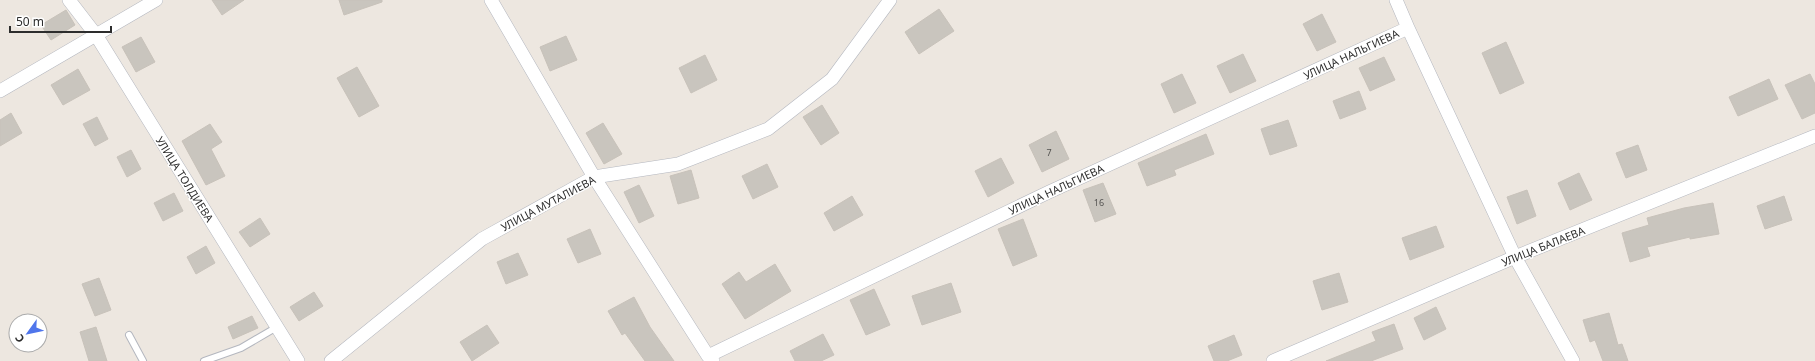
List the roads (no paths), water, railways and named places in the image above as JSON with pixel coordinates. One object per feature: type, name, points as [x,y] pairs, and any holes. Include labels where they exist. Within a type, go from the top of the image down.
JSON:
[{"type":"street","name":"УЛИЦА ТОЛДИЕВА","points":[[69,0],[96,35],[298,361]]},
{"type":"street","points":[[0,91],[156,0]]},
{"type":"street","points":[[491,0],[594,177],[710,359]]},
{"type":"street","name":"УЛИЦА МУТАЛИЕВА","points":[[331,361],[482,239],[594,177],[678,164],[768,129],[832,79],[890,0]]},
{"type":"street","points":[[1396,0],[1515,257],[1573,361]]},
{"type":"street","name":"УЛИЦА НАЛЬГИЕВА","points":[[710,359],[1049,192],[1408,28]]},
{"type":"street","name":"УЛИЦА БАЛАЕВА","points":[[1273,361],[1515,257],[1815,136]]},
{"type":"lane","points":[[204,361],[241,348],[277,327]]},
{"type":"lane","points":[[129,335],[143,361]]}]
